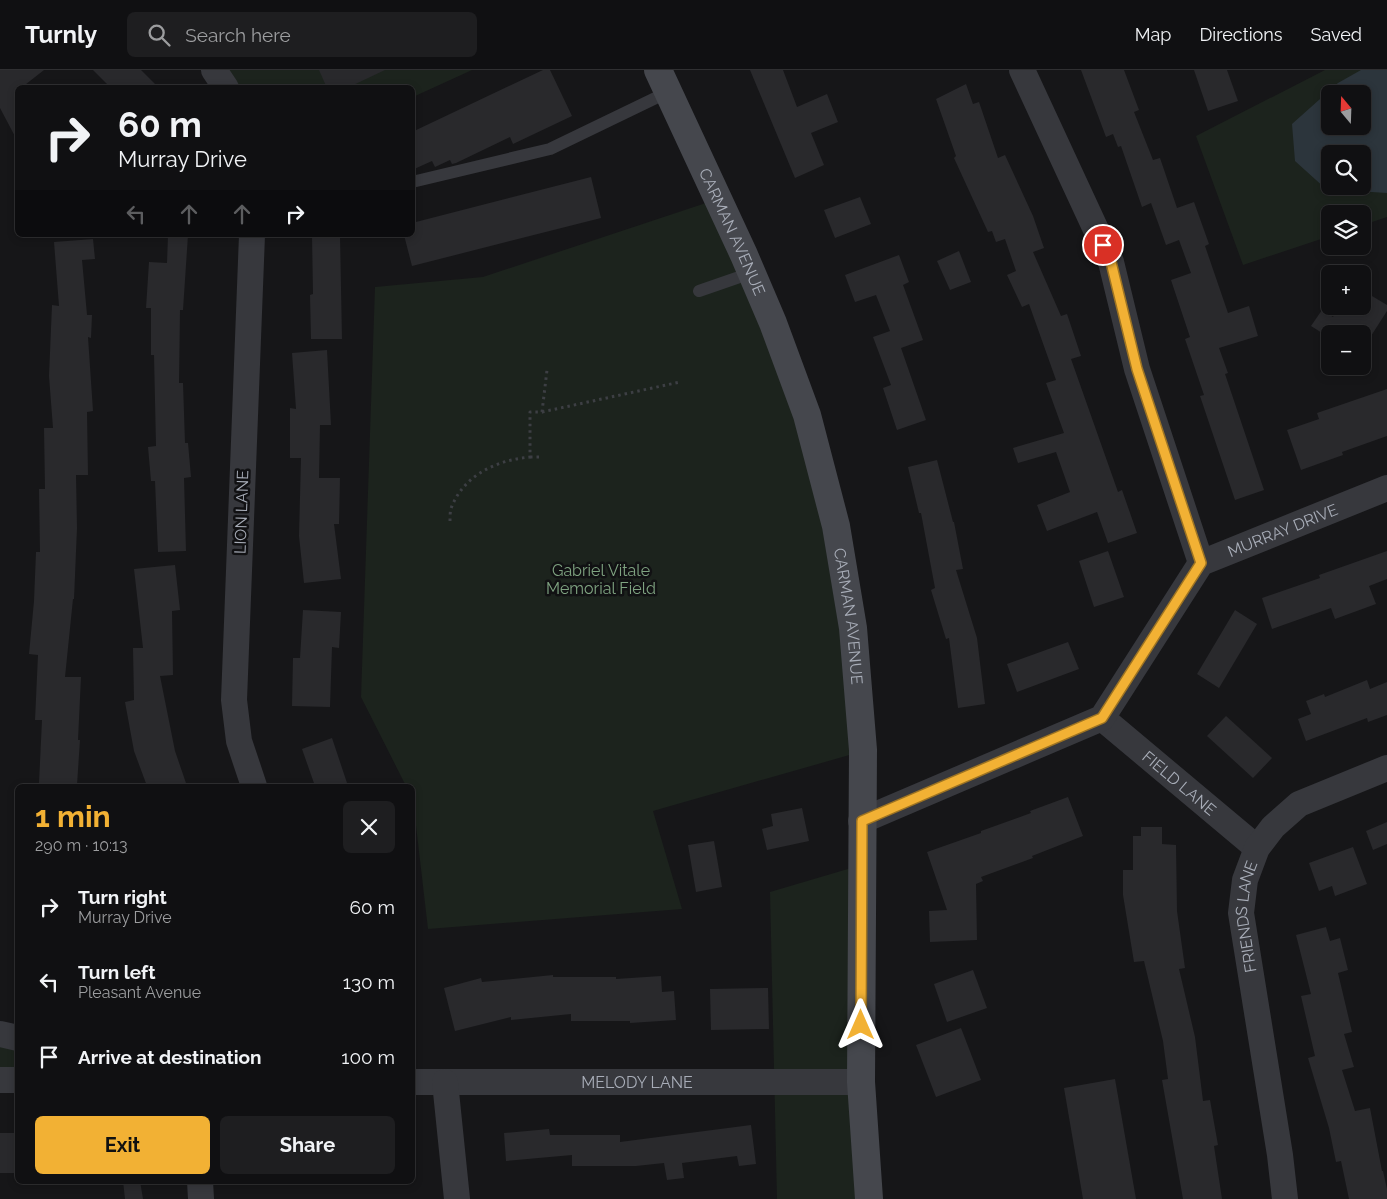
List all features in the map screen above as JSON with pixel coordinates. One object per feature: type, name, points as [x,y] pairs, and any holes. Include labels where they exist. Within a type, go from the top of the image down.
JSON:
[{"type":"main road","name":"CARMAN AVENUE","points":[[663,81],[773,323],[807,415],[836,526],[854,638],[863,750],[861,1082],[869,1199]]},
{"type":"street","points":[[214,70],[224,85]]},
{"type":"street","points":[[862,821],[1102,718],[1201,563],[1137,369],[1111,262],[1022,70]]},
{"type":"street","name":"LION LANE","points":[[252,237],[234,700],[239,741],[253,784]]},
{"type":"street","name":"MURRAY DRIVE","points":[[1201,563],[1387,488]]},
{"type":"street","name":"FIELD LANE","points":[[1102,718],[1257,848]]},
{"type":"street","name":"FRIENDS LANE","points":[[1285,1199],[1280,1155],[1241,913],[1245,880],[1257,848],[1273,827],[1299,804],[1387,768]]},
{"type":"street","points":[[0,1034],[15,1037]]},
{"type":"street","points":[[0,1080],[15,1080]]},
{"type":"street","name":"MELODY LANE","points":[[415,1082],[861,1082]]},
{"type":"street","points":[[445,1082],[458,1199]]},
{"type":"street","points":[[200,1184],[201,1199]]},
{"type":"lane","points":[[415,181],[550,149],[663,81]]},
{"type":"lane","points":[[699,291],[751,273]]},
{"type":"path","points":[[542,412],[547,370]]},
{"type":"path","points":[[530,457],[530,412],[542,412],[680,382]]},
{"type":"path","points":[[450,521],[451,507],[460,492],[470,481],[488,467],[506,460],[540,457]]},
{"type":"green space","points":[[215,70],[472,70],[415,96],[415,85],[225,85]]},
{"type":"green space","points":[[1325,70],[1387,70],[1387,217],[1371,222],[1371,205],[1321,205],[1321,239],[1243,265],[1196,136]]},
{"type":"green space","name":"Gabriel Vitale Memorial Field","points":[[715,200],[768,324],[833,532],[860,752],[653,811],[682,909],[428,929],[415,817],[415,784],[405,784],[361,697],[375,287],[483,277]]},
{"type":"green space","points":[[858,866],[869,1199],[777,1199],[770,892]]},
{"type":"green space","points":[[0,1037],[15,1040],[15,1077],[0,1077]]},
{"type":"shaded area","points":[[1361,70],[1387,70],[1387,193],[1371,192],[1371,145],[1321,145],[1321,184],[1295,161],[1292,124],[1321,98],[1321,135],[1371,135],[1371,85],[1336,85]]},
{"type":"building","points":[[0,70],[44,70],[25,85],[15,85],[15,136],[0,108]]},
{"type":"building","points":[[93,70],[141,70],[156,85],[108,85]]},
{"type":"building","points":[[319,70],[385,70],[353,85],[326,85]]},
{"type":"building","points":[[543,70],[550,70],[572,116],[513,144],[510,137],[456,163],[452,164],[450,160],[435,167],[432,161],[415,169],[415,131]]},
{"type":"building","points":[[750,70],[783,70],[797,107],[827,94],[838,122],[811,133],[824,165],[795,178]]},
{"type":"building","points":[[1081,70],[1124,70],[1139,110],[1134,112],[1153,160],[1160,158],[1177,208],[1194,202],[1209,244],[1205,246],[1228,313],[1249,306],[1258,336],[1219,348],[1228,373],[1225,374],[1264,490],[1235,500],[1200,396],[1204,395],[1185,339],[1190,337],[1171,280],[1191,273],[1179,240],[1166,245],[1151,203],[1142,207],[1121,146],[1118,147],[1113,134],[1106,137]]},
{"type":"building","points":[[1194,70],[1227,70],[1238,101],[1208,111]]},
{"type":"building","points":[[966,84],[973,104],[979,102],[998,158],[1005,155],[1033,216],[1044,248],[1033,252],[1061,316],[1067,314],[1081,356],[1071,359],[1118,492],[1122,490],[1137,533],[1108,543],[1097,512],[1047,531],[1037,505],[1070,492],[1056,452],[1018,463],[1013,448],[1064,433],[1046,383],[1056,380],[1029,304],[1022,307],[1007,275],[1016,271],[1005,239],[996,242],[992,231],[988,232],[954,158],[956,156],[936,99]]},
{"type":"building","points":[[591,177],[601,218],[412,266],[405,237],[415,237],[415,222]]},
{"type":"building","points":[[860,197],[871,224],[835,238],[824,210]]},
{"type":"building","points":[[168,237],[188,237],[183,310],[180,310],[179,383],[183,383],[185,443],[188,443],[191,477],[184,478],[186,551],[158,552],[155,481],[151,481],[148,447],[156,446],[154,355],[151,355],[151,308],[146,308],[149,262],[167,263]]},
{"type":"building","points":[[312,237],[340,237],[342,339],[311,339],[310,295],[313,294]]},
{"type":"building","points":[[93,239],[95,259],[82,260],[87,315],[92,315],[91,338],[88,337],[93,411],[87,412],[88,475],[76,475],[77,528],[74,599],[65,677],[81,677],[77,784],[39,783],[42,720],[35,720],[38,655],[29,654],[36,552],[40,552],[39,489],[45,489],[44,428],[53,428],[49,376],[52,305],[59,306],[54,242]]},
{"type":"building","points":[[959,251],[971,282],[950,290],[937,261]]},
{"type":"building","points":[[899,255],[909,282],[903,285],[923,340],[901,348],[926,420],[897,430],[883,388],[891,385],[873,337],[890,331],[876,295],[855,302],[845,275]]},
{"type":"building","points":[[1371,295],[1387,305],[1387,311],[1371,336],[1371,325],[1321,325],[1321,332],[1311,326],[1321,311],[1321,315],[1333,317],[1334,315],[1371,315]]},
{"type":"building","points":[[327,350],[331,425],[320,425],[319,478],[340,478],[339,524],[334,524],[341,579],[304,583],[299,536],[301,458],[290,458],[290,408],[296,409],[292,353]]},
{"type":"building","points":[[1387,389],[1387,436],[1342,452],[1343,455],[1301,470],[1287,430],[1319,419],[1317,413]]},
{"type":"building","points":[[937,460],[954,522],[963,569],[956,570],[977,638],[985,704],[958,708],[949,638],[946,639],[931,590],[935,588],[921,513],[919,513],[908,467]]},
{"type":"building","points":[[1108,551],[1124,597],[1094,607],[1079,561]]},
{"type":"building","points":[[1387,551],[1387,579],[1369,586],[1376,604],[1335,619],[1331,608],[1272,629],[1262,598],[1320,578],[1319,575]]},
{"type":"building","points":[[175,565],[180,610],[172,611],[173,675],[160,676],[175,751],[186,784],[146,784],[134,751],[125,702],[134,700],[133,648],[143,648],[134,569]]},
{"type":"building","points":[[303,610],[341,612],[339,648],[332,647],[330,707],[292,706],[293,658],[300,658]]},
{"type":"building","points":[[1235,610],[1257,624],[1219,688],[1197,674]]},
{"type":"building","points":[[1068,642],[1079,669],[1017,692],[1007,664]]},
{"type":"building","points":[[1367,680],[1370,689],[1387,682],[1387,715],[1368,722],[1367,718],[1306,741],[1298,719],[1311,714],[1306,701],[1324,694],[1325,697]]},
{"type":"building","points":[[1226,716],[1272,758],[1253,778],[1207,736]]},
{"type":"building","points":[[332,738],[347,784],[314,784],[302,749]]},
{"type":"building","points":[[1068,797],[1083,836],[1032,856],[1033,858],[981,877],[983,881],[976,884],[977,940],[930,942],[929,911],[947,910],[927,852],[981,833],[981,831]]},
{"type":"building","points":[[802,808],[809,841],[767,850],[762,829],[773,826],[771,814]]},
{"type":"building","points":[[1387,822],[1387,844],[1373,850],[1366,831]]},
{"type":"building","points":[[1141,827],[1162,827],[1162,844],[1176,845],[1177,911],[1185,968],[1179,969],[1195,1037],[1203,1101],[1210,1100],[1218,1145],[1214,1146],[1222,1199],[1183,1199],[1162,1080],[1168,1079],[1163,1041],[1144,961],[1134,962],[1123,895],[1123,870],[1133,870],[1133,836],[1141,836]]},
{"type":"building","points":[[714,841],[722,887],[696,892],[688,845]]},
{"type":"building","points":[[1353,847],[1367,884],[1335,896],[1332,886],[1319,891],[1309,863]]},
{"type":"building","points":[[1326,927],[1330,941],[1340,938],[1348,970],[1338,973],[1352,1032],[1344,1034],[1354,1067],[1342,1070],[1355,1111],[1370,1108],[1387,1189],[1387,1199],[1349,1199],[1341,1161],[1336,1162],[1329,1128],[1308,1058],[1315,1056],[1301,996],[1311,994],[1296,935]]},
{"type":"building","points":[[973,970],[987,1008],[947,1022],[934,984]]},
{"type":"building","points":[[553,975],[553,977],[616,977],[616,979],[661,976],[662,992],[674,991],[676,1020],[630,1023],[630,1021],[571,1021],[571,1014],[511,1020],[511,1017],[455,1031],[444,988],[481,978],[482,982]]},
{"type":"building","points":[[768,988],[769,1029],[711,1030],[710,989]]},
{"type":"building","points":[[961,1028],[981,1080],[936,1097],[916,1045]]},
{"type":"building","points":[[1115,1079],[1136,1199],[1083,1199],[1064,1088]]},
{"type":"building","points":[[751,1125],[756,1164],[739,1166],[737,1156],[682,1163],[684,1178],[667,1180],[664,1163],[636,1166],[572,1166],[572,1155],[506,1161],[504,1133],[549,1129],[550,1135],[620,1135],[620,1142]]},
{"type":"building","points":[[0,1133],[15,1133],[15,1173],[0,1173]]},
{"type":"building","points":[[123,1184],[140,1184],[143,1199],[125,1199]]},
{"type":"route","points":[[861,1025],[862,821],[1102,718],[1201,563],[1137,369],[1111,262],[1103,245]]}]
